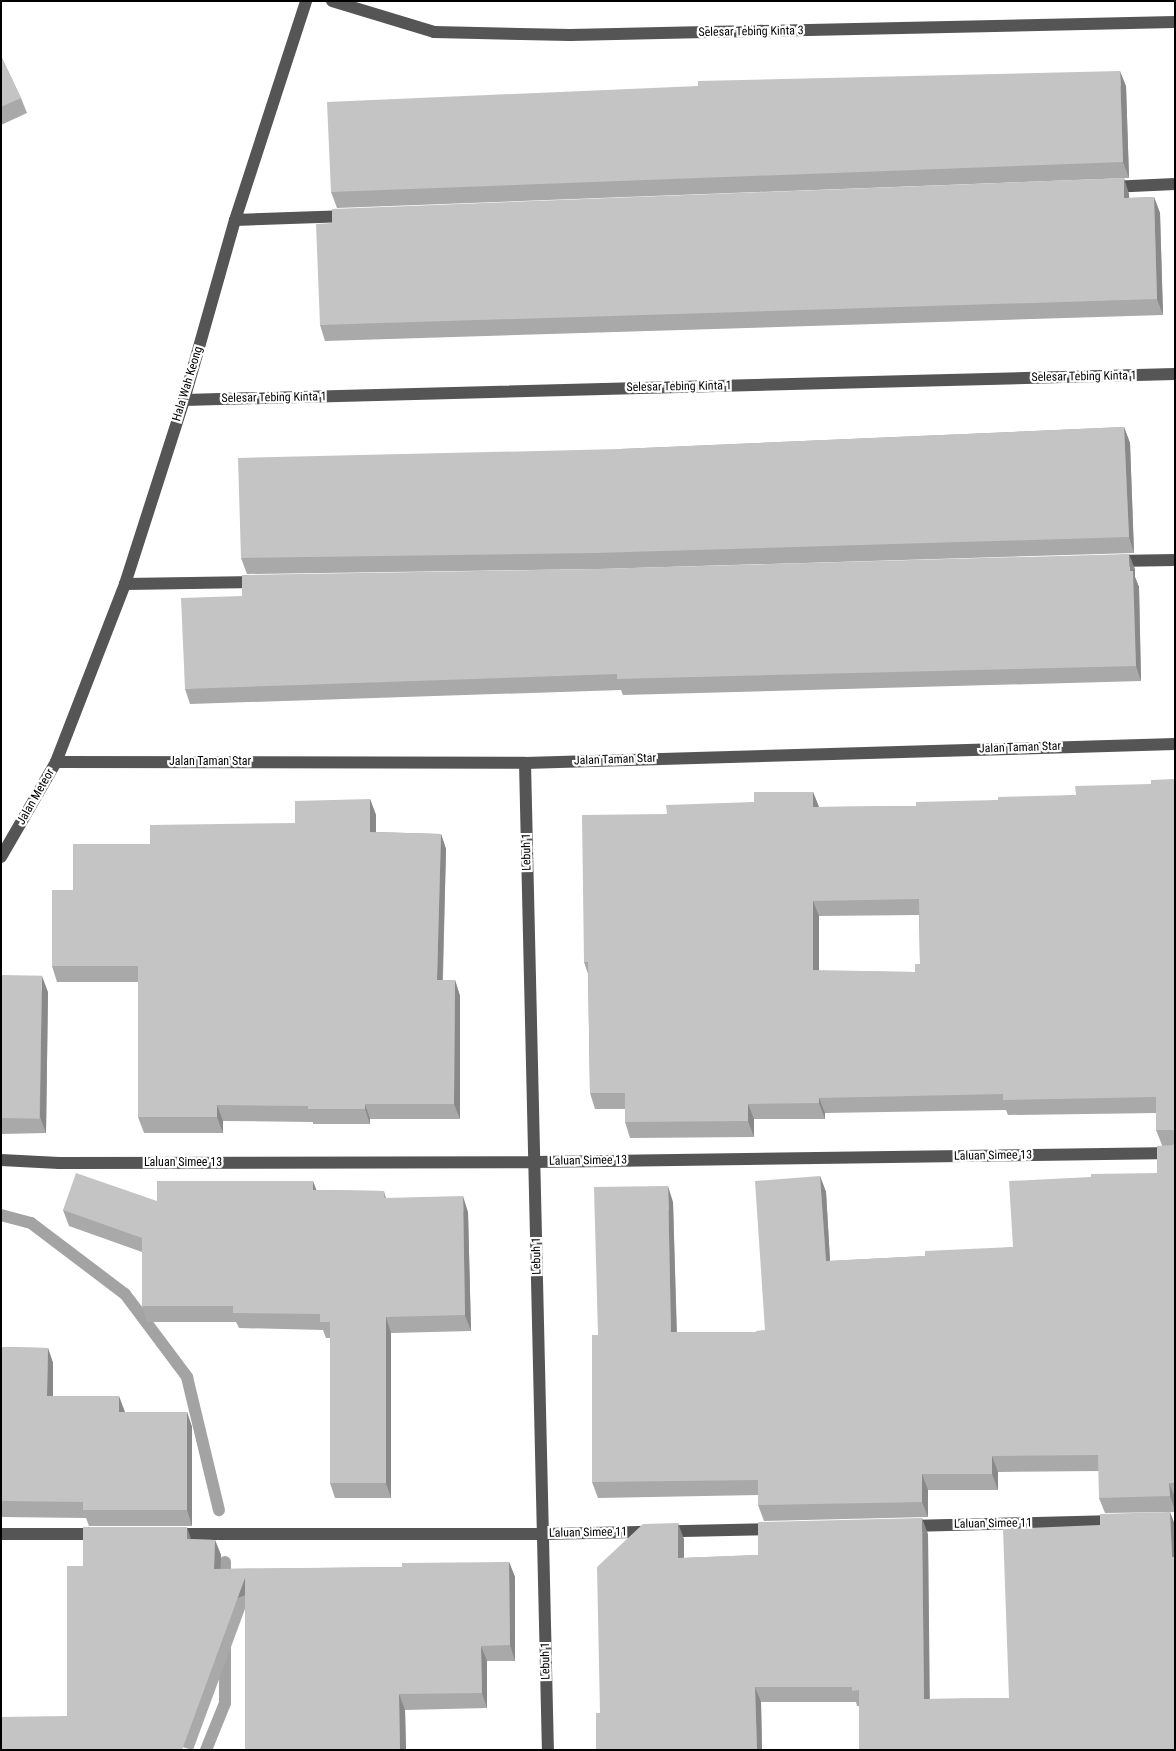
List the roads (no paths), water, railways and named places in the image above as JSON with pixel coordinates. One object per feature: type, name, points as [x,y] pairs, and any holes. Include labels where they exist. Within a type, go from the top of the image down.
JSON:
[{"type":"street","name":"Hala Wah Keong","points":[[56,762],[125,584],[184,400],[235,220],[306,1]]},
{"type":"street","name":"Selesar Tebing Kinta 3","points":[[332,1],[434,32],[589,35],[1175,22]]},
{"type":"street","points":[[1096,187],[1175,184]]},
{"type":"street","points":[[235,220],[364,215]]},
{"type":"street","name":"Selesar Tebing Kinta 1","points":[[184,400],[1175,374]]},
{"type":"street","points":[[1106,562],[1175,560]]},
{"type":"street","points":[[125,584],[273,582]]},
{"type":"street","name":"Jalan Taman Star","points":[[56,762],[525,763],[1175,744]]},
{"type":"street","name":"Jalan Meteor","points":[[1,858],[56,762]]},
{"type":"street","name":"Lebuh 1","points":[[525,763],[548,1750]]},
{"type":"street","name":"Laluan Simee 13","points":[[1,1160],[59,1163],[534,1162],[1175,1153]]},
{"type":"street","name":"Laluan Simee 11","points":[[898,1526],[1125,1521]]},
{"type":"street","name":"Laluan Simee 11","points":[[159,1534],[543,1534],[790,1528]]},
{"type":"street","points":[[1,1534],[110,1534]]},
{"type":"waterway","points":[[1,1215],[31,1223],[125,1294],[187,1377],[219,1510]]},
{"type":"waterway","points":[[225,1562],[225,1586]]},
{"type":"waterway","points":[[206,1750],[225,1703],[225,1648]]}]
